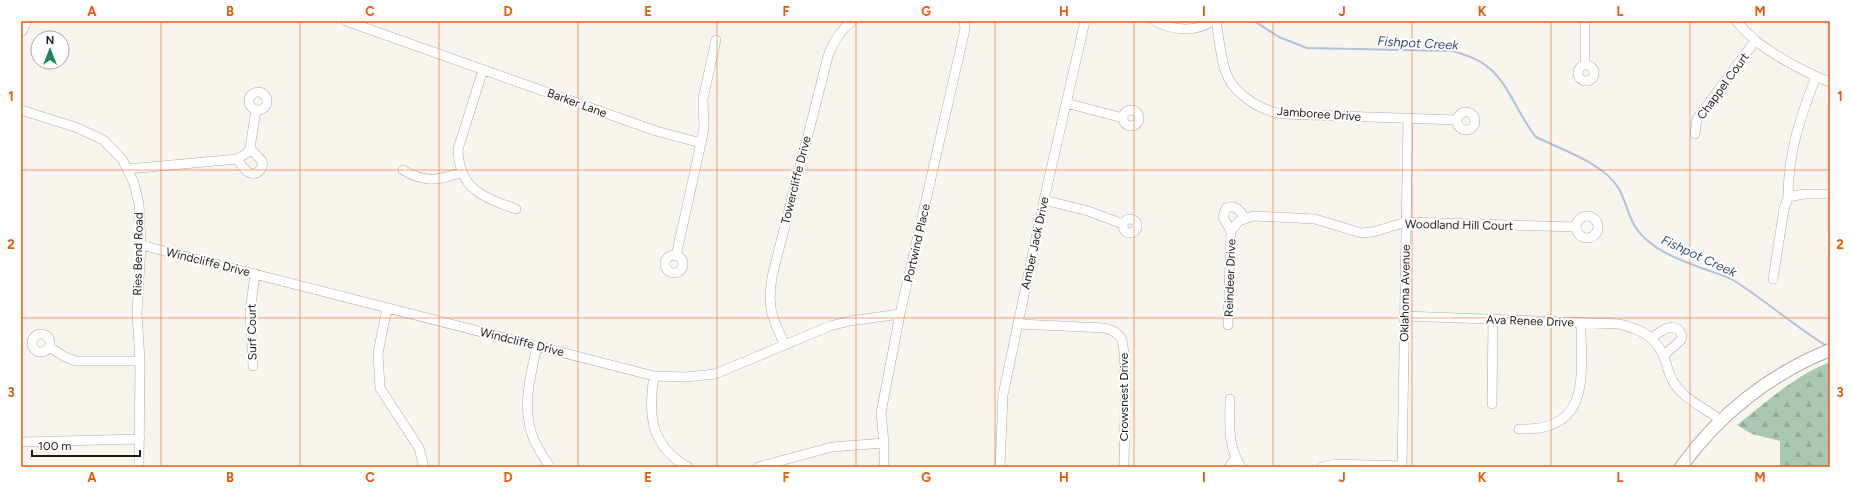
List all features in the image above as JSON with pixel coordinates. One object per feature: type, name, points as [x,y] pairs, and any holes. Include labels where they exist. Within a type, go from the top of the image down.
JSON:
[{"type":"main road","points":[[1681,467],[1720,420],[1764,385],[1810,358],[1830,350]]},
{"type":"street","points":[[21,31],[26,21]]},
{"type":"street","name":"Barker Lane","points":[[346,21],[656,131],[701,143]]},
{"type":"street","name":"Towercliffe Drive","points":[[785,346],[770,308],[769,294],[772,277],[828,56],[832,44],[838,34],[852,21]]},
{"type":"street","name":"Portwind Place","points":[[884,467],[884,443],[881,413],[900,314],[965,29],[964,21]]},
{"type":"street","name":"Amber Jack Drive","points":[[1000,467],[1001,405],[1044,200],[1085,21]]},
{"type":"street","points":[[1155,21],[1173,28],[1189,28],[1206,25],[1212,21]]},
{"type":"street","name":"Jamboree Drive","points":[[1216,21],[1225,71],[1248,100],[1275,113],[1457,120]]},
{"type":"street","points":[[1585,21],[1585,65]]},
{"type":"street","points":[[1736,21],[1755,41],[1816,77],[1830,82]]},
{"type":"street","points":[[676,256],[704,128],[703,99],[716,40]]},
{"type":"street","name":"Chappel Court","points":[[1695,134],[1697,119],[1755,41]]},
{"type":"street","points":[[484,70],[458,149],[458,160],[468,185],[487,199],[516,209]]},
{"type":"street","points":[[1773,279],[1784,209],[1788,197],[1788,186],[1796,135],[1801,115],[1816,77]]},
{"type":"street","points":[[1066,103],[1123,118]]},
{"type":"street","name":"Ries Bend Road","points":[[21,110],[94,134],[104,140],[117,153],[128,169],[134,183],[138,197],[141,245],[137,313],[140,362],[140,467]]},
{"type":"street","points":[[128,169],[236,159],[247,152],[250,148],[256,110]]},
{"type":"street","name":"Oklahoma Avenue","points":[[1402,467],[1408,119]]},
{"type":"street","points":[[236,159],[249,173],[255,174],[259,172],[262,168],[262,161],[250,148]]},
{"type":"street","points":[[403,170],[416,178],[433,180],[462,172]]},
{"type":"street","points":[[1788,197],[1804,194],[1830,194]]},
{"type":"street","points":[[1044,200],[1088,211],[1123,224]]},
{"type":"street","points":[[1232,206],[1236,207],[1245,218],[1239,221],[1232,232],[1223,217],[1226,208],[1232,206]]},
{"type":"street","name":"Woodland Hill Court","points":[[1245,218],[1253,216],[1315,219],[1361,233],[1373,232],[1406,222],[1576,227]]},
{"type":"street","name":"Reindeer Drive","points":[[1228,325],[1232,232]]},
{"type":"street","name":"Windcliffe Drive","points":[[141,245],[654,376],[685,377],[715,374],[840,323],[900,314]]},
{"type":"street","name":"Surf Court","points":[[253,366],[250,312],[255,274]]},
{"type":"street","points":[[387,308],[378,353],[380,388],[419,448],[424,467]]},
{"type":"street","name":"Ava Renee Drive","points":[[1404,316],[1581,324],[1619,324],[1639,329],[1652,337]]},
{"type":"street","points":[[1492,404],[1493,320]]},
{"type":"street","name":"Crowsnest Drive","points":[[1018,324],[1106,328],[1121,338],[1124,357],[1124,467]]},
{"type":"street","points":[[1519,429],[1533,430],[1552,426],[1561,420],[1574,407],[1581,386],[1581,324]]},
{"type":"street","points":[[1663,356],[1681,340],[1682,336],[1679,330],[1672,327],[1665,329],[1652,337],[1663,356],[1674,383],[1682,393],[1720,420]]},
{"type":"street","points":[[537,346],[526,408],[529,425],[535,441],[550,467]]},
{"type":"street","points":[[49,348],[76,361],[140,362]]},
{"type":"street","points":[[654,376],[650,403],[650,415],[655,430],[670,454],[688,467]]},
{"type":"street","points":[[1230,399],[1230,445],[1235,458],[1241,467]]},
{"type":"street","points":[[21,442],[140,439]]},
{"type":"street","points":[[758,467],[832,447],[884,443]]},
{"type":"street","points":[[1228,467],[1235,458]]},
{"type":"street","points":[[1322,467],[1335,464],[1402,467]]},
{"type":"green space","points":[[1830,362],[1830,467],[1780,467],[1780,441],[1752,434],[1737,425],[1793,382]]},
{"type":"waterway","name":"Fishpot Creek","points":[[1254,21],[1279,37],[1307,48],[1453,51],[1481,62],[1489,68],[1502,83],[1536,137],[1582,158],[1612,180],[1623,197],[1633,223],[1641,235],[1654,246],[1676,258],[1733,280],[1827,346]]}]
